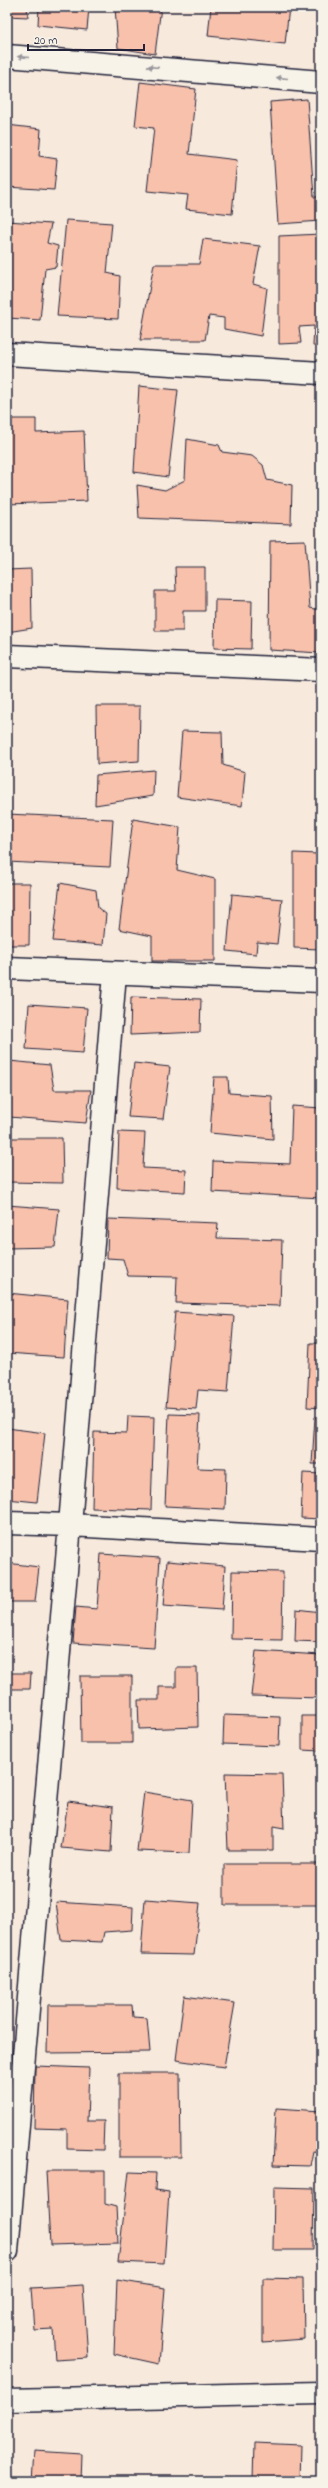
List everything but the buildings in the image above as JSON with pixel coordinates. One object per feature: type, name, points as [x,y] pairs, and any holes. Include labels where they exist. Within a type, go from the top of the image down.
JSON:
[{"type":"street","points":[[7,56],[321,82]]},
{"type":"street","points":[[7,354],[321,373]]},
{"type":"street","points":[[7,656],[321,670]]},
{"type":"street","points":[[7,968],[321,981]]},
{"type":"street","points":[[7,2251],[70,1525],[115,973]]},
{"type":"street","points":[[7,1523],[70,1525],[321,1539]]},
{"type":"street","points":[[7,2400],[321,2393]]}]
